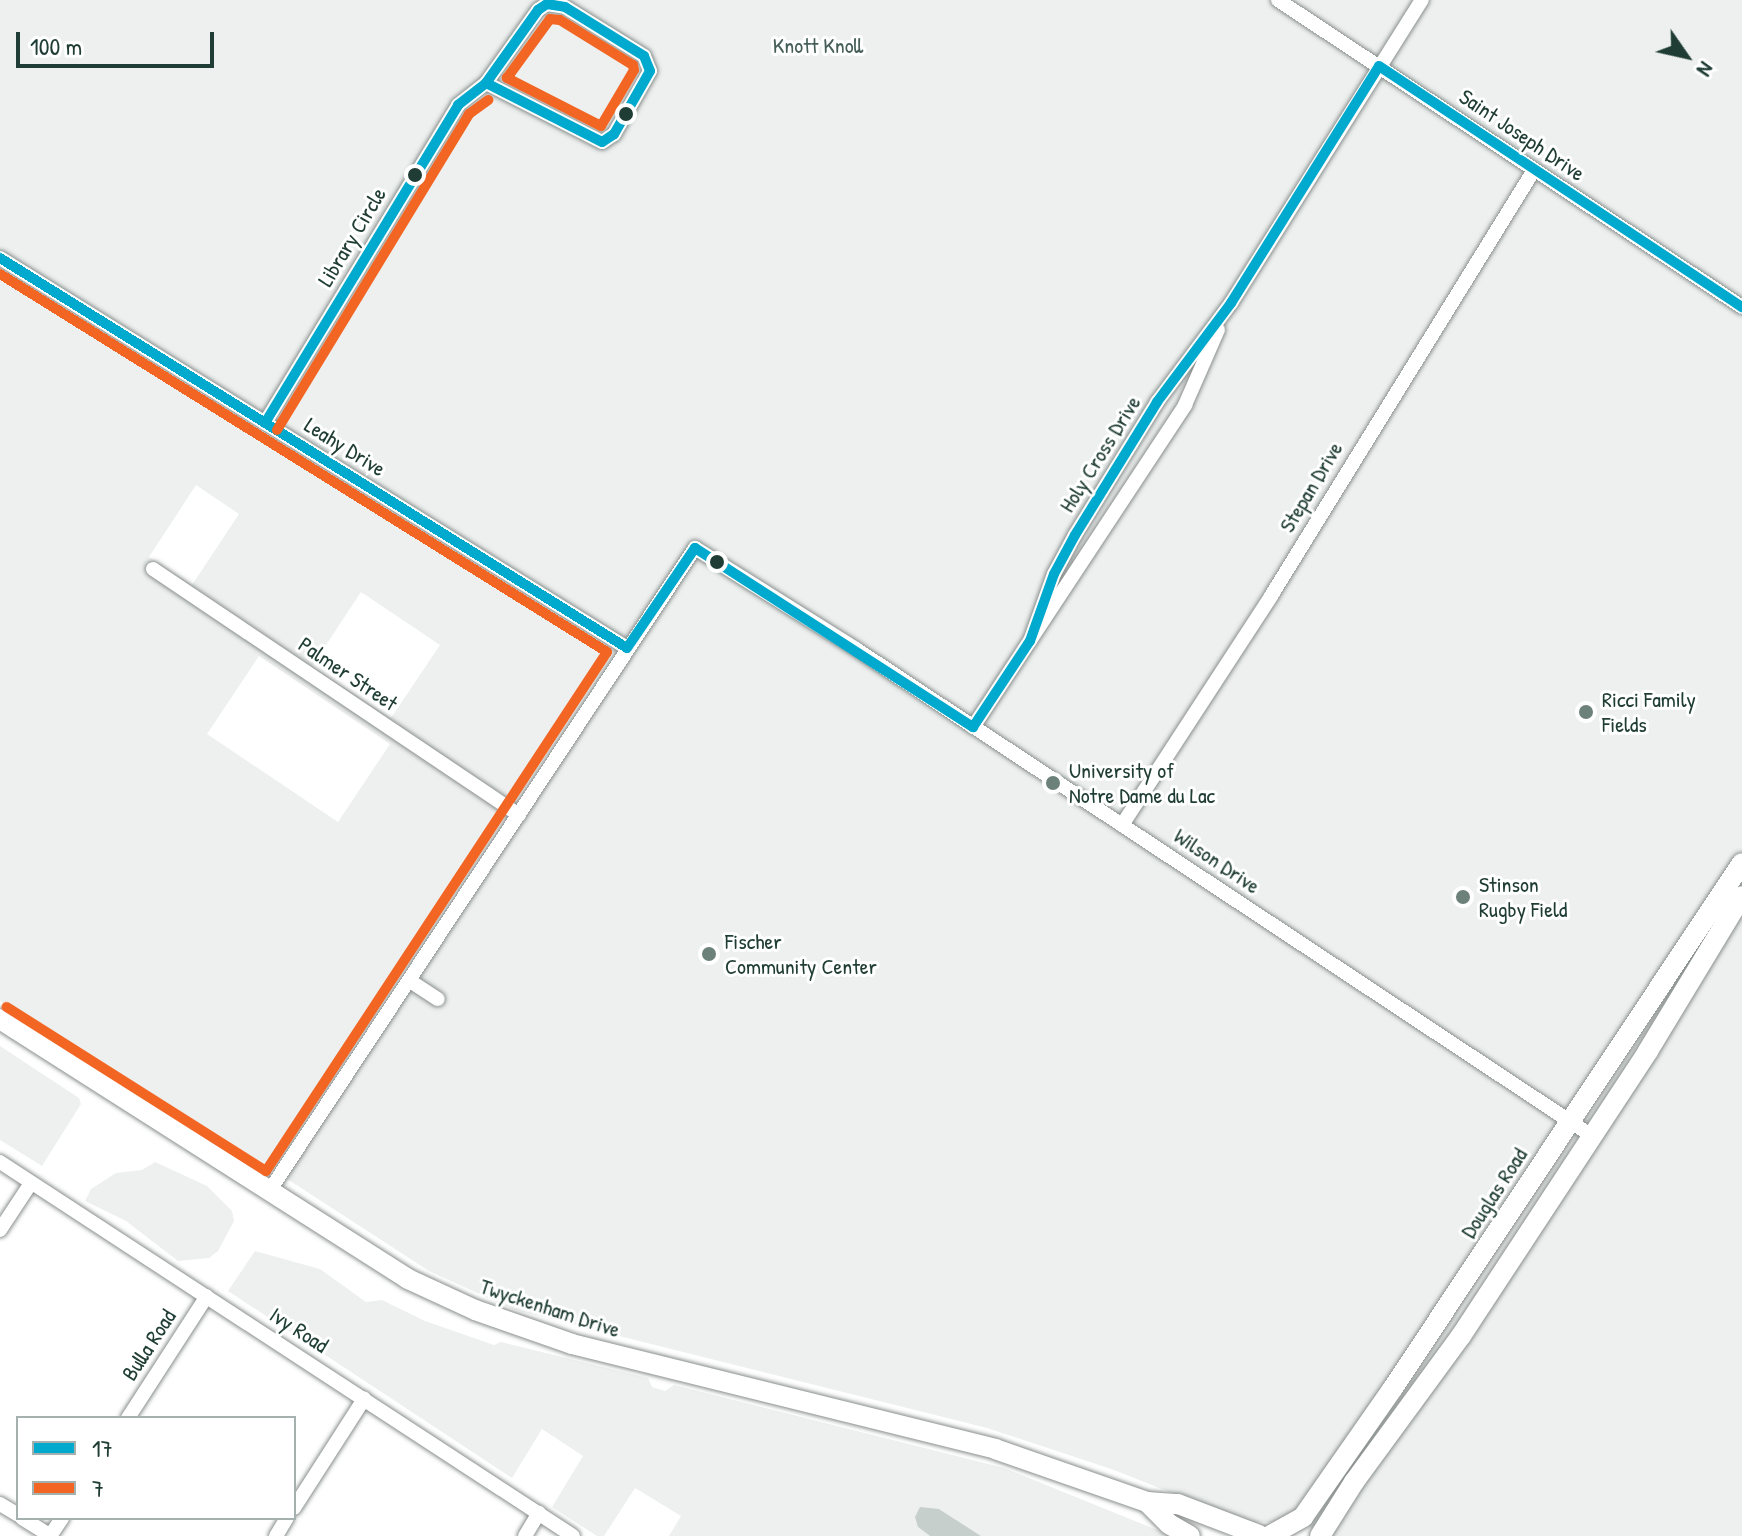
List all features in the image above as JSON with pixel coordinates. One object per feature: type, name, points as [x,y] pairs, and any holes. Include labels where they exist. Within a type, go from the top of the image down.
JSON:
[{"type":"street","name":"Saint Joseph Drive","points":[[1278,0],[1742,307]]},
{"type":"street","name":"Holy Cross Drive","points":[[1030,641],[1054,574],[1075,535],[1157,402],[1231,303],[1422,0]]},
{"type":"street","name":"Library Circle","points":[[265,423],[458,105],[486,83],[538,10],[547,4],[565,7],[644,56],[650,71],[614,134],[602,142],[486,83]]},
{"type":"street","name":"Stepan Drive","points":[[1122,825],[1271,596],[1534,170]]},
{"type":"street","name":"Leahy Drive","points":[[0,258],[627,648]]},
{"type":"street","name":"Holy Cross Drive","points":[[973,727],[1185,405],[1231,303]]},
{"type":"street","name":"Wilson Drive","points":[[627,648],[695,548],[973,727],[1592,1136]]},
{"type":"street","name":"Palmer Street","points":[[153,569],[519,815]]},
{"type":"street","points":[[270,1190],[627,648]]},
{"type":"street","name":"Douglas Road","points":[[1265,1535],[1303,1517],[1393,1388],[1742,863]]},
{"type":"street","points":[[1320,1536],[1346,1494],[1461,1336],[1592,1136],[1742,896]]},
{"type":"street","points":[[410,981],[438,999]]},
{"type":"street","name":"Twyckenham Drive","points":[[0,1019],[408,1279],[524,1328],[995,1449],[1147,1502],[1178,1504],[1265,1535]]},
{"type":"street","name":"Ivy Road","points":[[0,1162],[573,1536]]},
{"type":"street","points":[[0,1230],[31,1183]]},
{"type":"street","name":"Bulla Road","points":[[129,1416],[207,1296]]},
{"type":"street","points":[[296,1505],[364,1399]]},
{"type":"street","name":"Twyckenham Drive","points":[[1147,1502],[1169,1524],[1190,1536]]},
{"type":"street","points":[[525,1536],[539,1513]]},
{"type":"street","points":[[25,1520],[51,1536]]},
{"type":"shaded area","name":"University of Notre Dame du Lac","points":[[0,0],[1742,0],[1742,1536],[1324,1536],[1292,1515],[1275,1522],[1245,1522],[1114,1470],[987,1428],[515,1310],[429,1271],[244,1151],[0,1001]],"holes":[[[196,485],[239,514],[192,585],[149,557]],[[361,592],[440,645],[391,718],[312,666]],[[259,656],[390,744],[338,822],[207,734]]]},
{"type":"shaded area","points":[[0,1046],[79,1098],[81,1104],[42,1166],[0,1140]]},
{"type":"shaded area","points":[[155,1162],[207,1186],[232,1211],[234,1221],[218,1251],[209,1258],[178,1261],[126,1221],[85,1201],[91,1189],[116,1173],[142,1170]]},
{"type":"shaded area","points":[[255,1251],[320,1269],[366,1302],[382,1300],[425,1321],[494,1345],[501,1342],[648,1378],[652,1387],[665,1391],[674,1385],[1004,1468],[1172,1536],[981,1536],[939,1509],[918,1527],[930,1536],[669,1536],[681,1516],[635,1488],[604,1536],[597,1536],[552,1507],[583,1456],[542,1429],[512,1478],[228,1291]]},
{"type":"shaded area","points":[[920,1507],[939,1509],[981,1536],[930,1536],[918,1527],[915,1517]]},
{"type":"transit line","name":"17","points":[[547,4],[565,7],[644,56],[650,71],[614,134],[602,142],[486,83],[538,10],[547,4]]},
{"type":"transit line","name":"7","points":[[550,19],[560,20],[633,65],[634,70],[601,126],[507,78],[550,19]]},
{"type":"transit line","name":"17","points":[[0,258],[627,648],[695,548],[973,727],[1030,641],[1054,574],[1075,535],[1157,402],[1231,303],[1379,66],[1742,307]]},
{"type":"transit line","name":"17","points":[[265,423],[458,105],[486,83]]},
{"type":"transit line","name":"7","points":[[277,430],[469,114],[488,100]]},
{"type":"transit line","name":"7","points":[[0,274],[607,652],[266,1171],[7,1007]]},
{"type":"place","name":"Ricci Family Fields","points":[[1586,712]]},
{"type":"place","name":"University of Notre Dame du Lac","points":[[1053,783]]},
{"type":"place","name":"Stinson Rugby Field","points":[[1463,897]]},
{"type":"place","name":"Fischer Community Center","points":[[709,954]]},
{"type":"park label","name":"Knott Knoll","points":[[818,46]]}]
